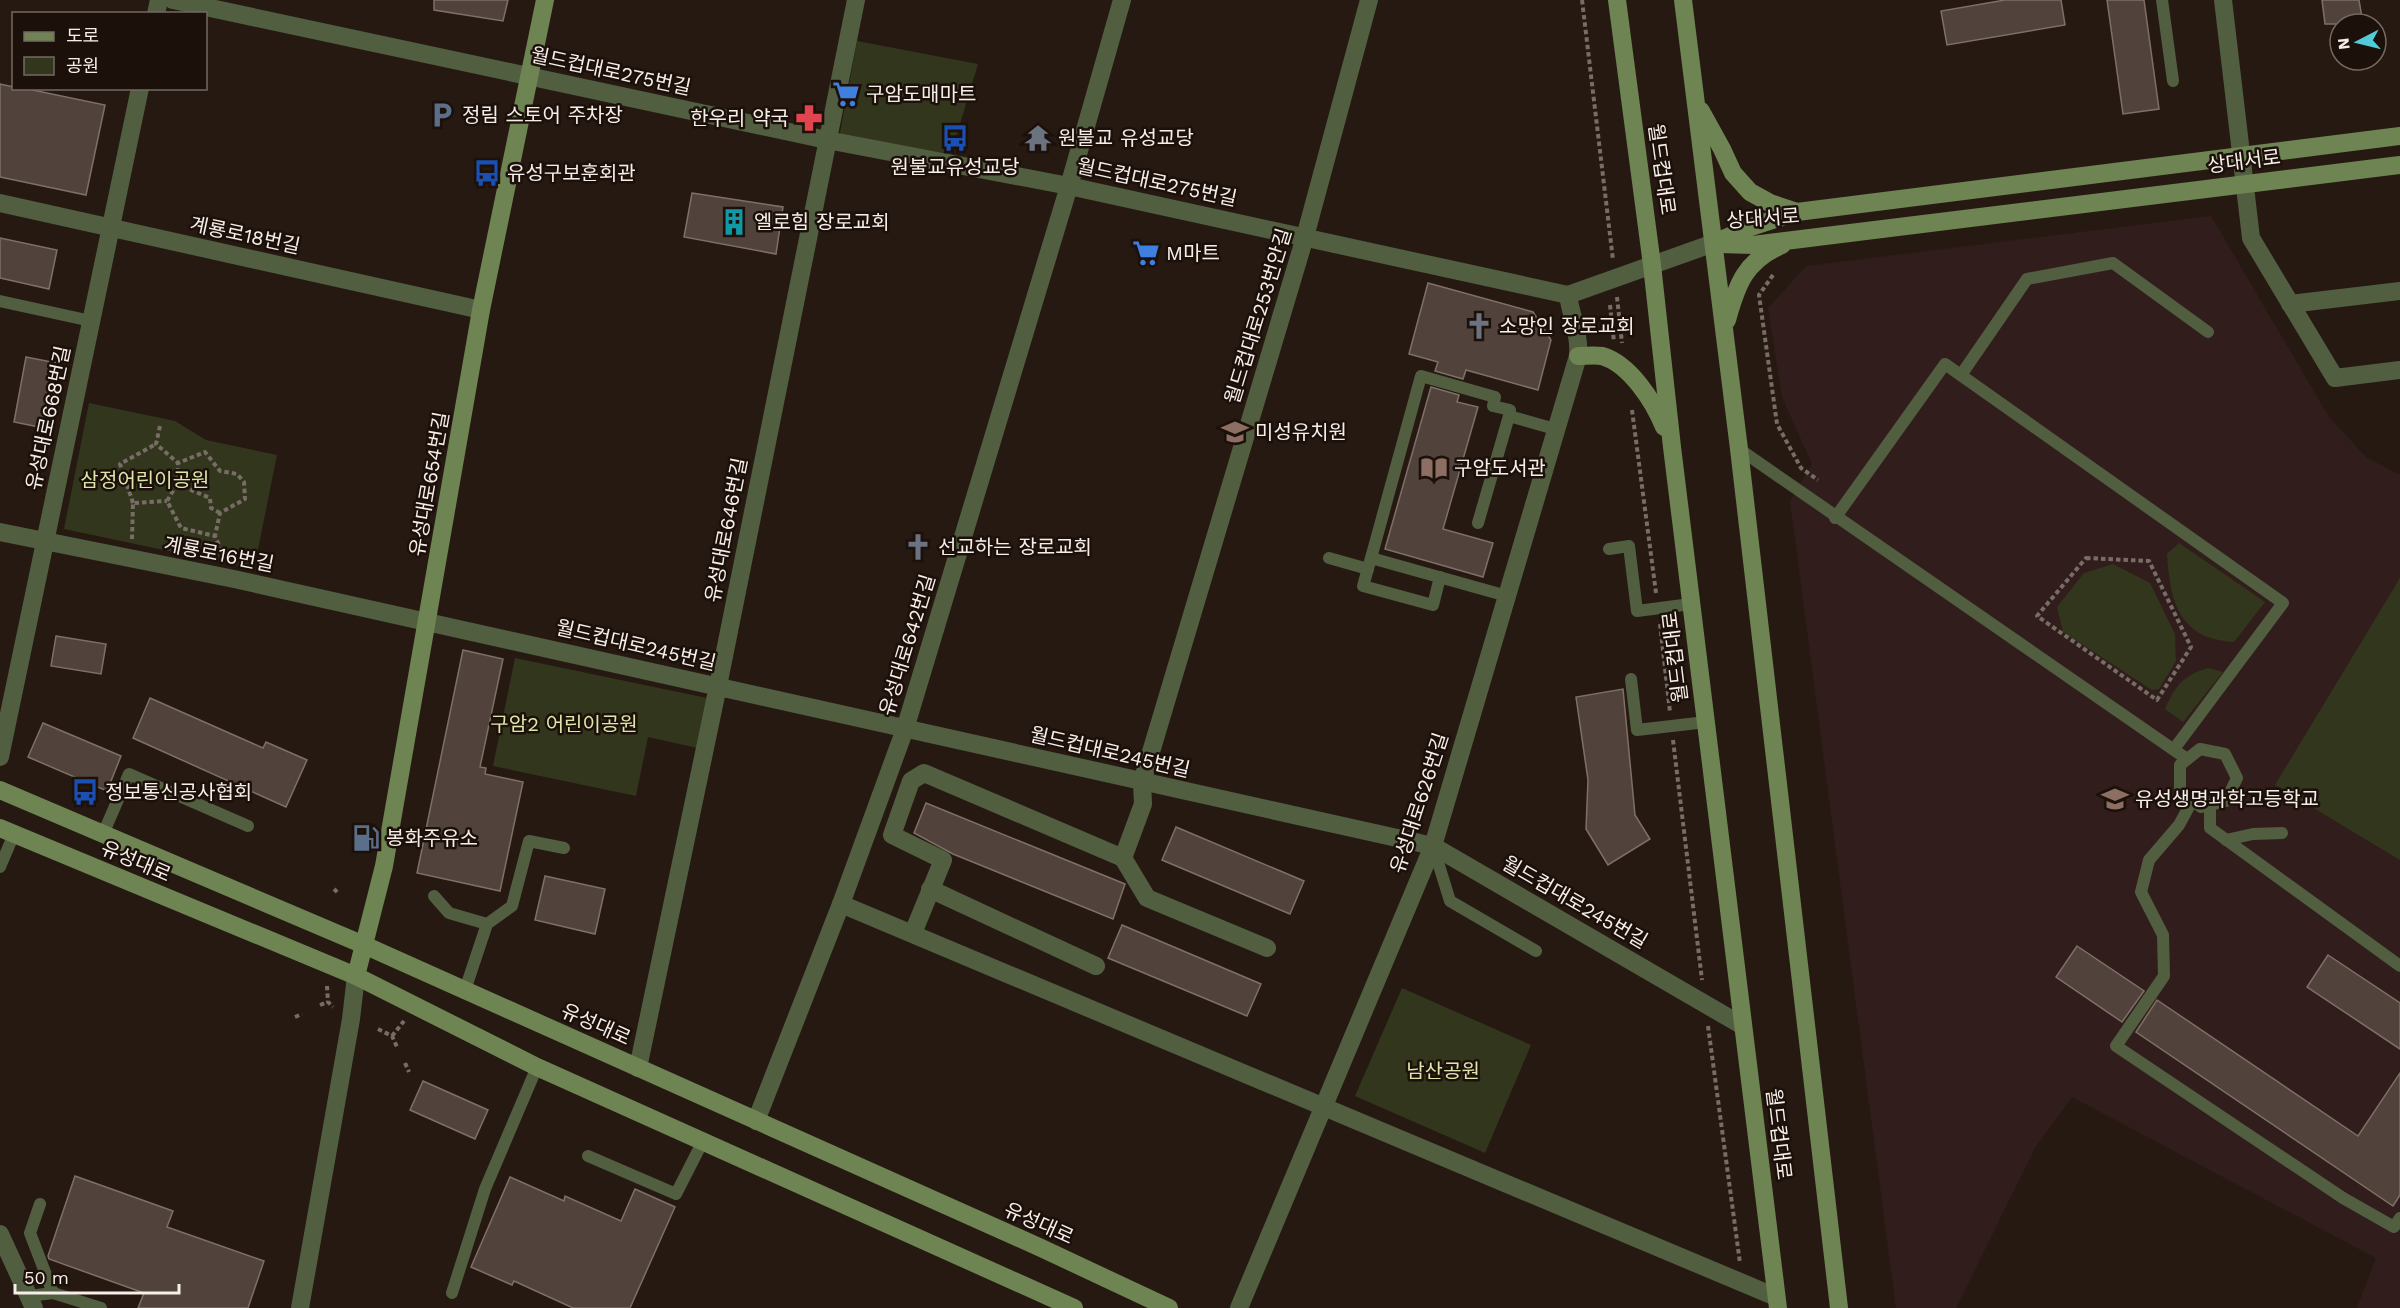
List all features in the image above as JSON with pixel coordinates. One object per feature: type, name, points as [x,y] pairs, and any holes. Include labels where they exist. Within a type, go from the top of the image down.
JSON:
[{"type":"street","name":"월드컵대로275번길","points":[[173,0],[827,140],[1068,186],[1568,295]]},
{"type":"street","name":"유성대로654번길","points":[[356,976],[384,866],[481,310],[545,0]]},
{"type":"street","name":"유성대로646번길","points":[[638,1068],[718,686],[855,0]]},
{"type":"street","name":"유성대로642번길","points":[[756,1121],[841,904],[905,729],[1122,0]]},
{"type":"street","name":"월드컵대로253번안길","points":[[1123,858],[1143,804],[1142,782],[1305,237],[1369,0]]},
{"type":"street","name":"월드컵대로","points":[[1617,0],[1652,265],[1672,447],[1777,1302]]},
{"type":"street","name":"월드컵대로","points":[[1683,0],[1739,449],[1839,1308]]},
{"type":"street","points":[[2223,0],[2251,238],[2335,378],[2400,370]]},
{"type":"street","name":"유성대로668번길","points":[[0,757],[140,90]]},
{"type":"street","points":[[1695,101],[1732,172],[1750,192],[1770,203],[1797,212]]},
{"type":"street","name":"상대서로","points":[[1714,243],[1751,227],[1797,212],[2400,136]]},
{"type":"street","name":"상대서로","points":[[1714,243],[1754,245],[2400,165]]},
{"type":"street","name":"계룡로18번길","points":[[0,203],[481,310]]},
{"type":"street","points":[[1724,330],[1735,290],[1750,264],[1769,250],[1794,239]]},
{"type":"street","points":[[1568,295],[1714,243]]},
{"type":"street","points":[[2290,304],[2400,291]]},
{"type":"street","name":"유성대로626번길","points":[[1239,1308],[1433,846],[1578,356],[1579,341],[1568,295]]},
{"type":"street","points":[[1578,356],[1601,356],[1617,363],[1626,371],[1654,403],[1672,447]]},
{"type":"street","name":"계룡로16번길","points":[[0,532],[234,579],[428,622]]},
{"type":"street","name":"월드컵대로245번길","points":[[428,622],[1433,846],[1743,1026]]},
{"type":"street","points":[[913,933],[942,860],[892,835],[911,781],[924,772],[1123,858],[1147,898],[1267,948]]},
{"type":"street","name":"유성대로","points":[[0,790],[364,945],[1039,1247],[1169,1308]]},
{"type":"street","name":"유성대로","points":[[7,831],[356,976],[537,1067],[1074,1308]]},
{"type":"street","points":[[930,889],[1096,966]]},
{"type":"street","points":[[841,904],[1324,1107],[1777,1302]]},
{"type":"street","points":[[300,1308],[351,1019],[356,976]]},
{"type":"street","points":[[0,1234],[32,1302]]},
{"type":"lane","points":[[2162,0],[2173,81]]},
{"type":"lane","points":[[1961,375],[2027,279],[2112,263],[2208,332]]},
{"type":"lane","points":[[0,301],[91,321]]},
{"type":"lane","points":[[1835,518],[1946,364],[2283,603],[2174,750]]},
{"type":"lane","points":[[1440,577],[1433,605],[1364,586],[1421,376],[1495,397],[1493,406],[1510,411],[1478,523]]},
{"type":"lane","points":[[1509,416],[1555,429]]},
{"type":"lane","points":[[1739,449],[1835,518],[2187,759]]},
{"type":"lane","points":[[1609,549],[1629,546],[1637,611],[1691,604]]},
{"type":"lane","points":[[1329,558],[1369,563],[1440,577],[1507,596]]},
{"type":"lane","points":[[1631,679],[1637,730],[1706,722]]},
{"type":"lane","points":[[2200,749],[2225,754],[2237,778],[2226,801],[2200,807],[2180,791],[2180,765],[2187,759],[2200,749]]},
{"type":"lane","points":[[102,834],[129,774],[248,826]]},
{"type":"lane","points":[[2192,801],[2179,825],[2149,860],[2141,892],[2163,935],[2164,976],[2116,1046],[2343,1198],[2394,1227],[2400,1218]]},
{"type":"lane","points":[[2210,805],[2210,828],[2400,966]]},
{"type":"lane","points":[[0,867],[7,831]]},
{"type":"lane","points":[[2226,840],[2253,834],[2282,833]]},
{"type":"lane","points":[[465,990],[487,924],[512,906],[529,841],[564,848]]},
{"type":"lane","points":[[1433,846],[1450,901],[1536,951]]},
{"type":"lane","points":[[434,896],[449,913],[487,924]]},
{"type":"lane","points":[[452,1293],[485,1189],[537,1067]]},
{"type":"lane","points":[[588,1156],[676,1194],[703,1141]]},
{"type":"lane","points":[[40,1204],[30,1233],[53,1293]]},
{"type":"lane","points":[[32,1302],[53,1293],[101,1308]]},
{"type":"path","points":[[1582,0],[1612,246]]},
{"type":"path","points":[[1777,269],[1759,295],[1777,424],[1801,468],[1818,480]]},
{"type":"path","points":[[1617,303],[1622,345]]},
{"type":"path","points":[[1610,305],[1615,348]]},
{"type":"path","points":[[1631,402],[1656,593]]},
{"type":"path","points":[[132,560],[133,503],[120,464],[156,444],[160,426]]},
{"type":"path","points":[[156,444],[178,462]]},
{"type":"path","points":[[178,462],[205,452],[220,471],[237,474],[244,482],[245,499],[220,513],[215,536],[234,579]]},
{"type":"path","points":[[167,501],[177,484],[178,462]]},
{"type":"path","points":[[177,484],[210,498],[211,508],[220,513]]},
{"type":"path","points":[[133,503],[167,501]]},
{"type":"path","points":[[167,501],[180,528],[215,536]]},
{"type":"path","points":[[2086,558],[2149,561],[2191,647],[2157,700],[2037,616],[2086,558]]},
{"type":"path","points":[[1660,628],[1666,681]]},
{"type":"path","points":[[1677,774],[1700,962]]},
{"type":"path","points":[[334,889],[339,894]]},
{"type":"path","points":[[320,1005],[328,1002],[327,986]]},
{"type":"path","points":[[295,1017],[302,1014]]},
{"type":"path","points":[[392,1036],[404,1021]]},
{"type":"path","points":[[1707,1024],[1740,1256]]},
{"type":"path","points":[[378,1029],[392,1036],[398,1049]]},
{"type":"path","points":[[405,1063],[409,1072]]},
{"type":"shaded area","name":"유성생명과학고등학교","points":[[2211,216],[2329,417],[2366,457],[2400,475],[2400,1308],[2357,1308],[2376,1258],[2072,1097],[2035,1148],[1956,1308],[1896,1308],[1790,501],[1812,464],[1782,397],[1768,308],[1806,266]]},
{"type":"green space","points":[[857,41],[978,64],[951,154],[839,138]]},
{"type":"green space","name":"삼정어린이공원","points":[[89,403],[175,421],[206,440],[277,455],[254,569],[64,529]]},
{"type":"green space","points":[[2179,543],[2265,602],[2234,642],[2201,634],[2181,615],[2171,588],[2167,554]]},
{"type":"green space","points":[[2113,564],[2150,583],[2175,634],[2176,661],[2159,689],[2152,690],[2063,632],[2057,607],[2084,573]]},
{"type":"green space","points":[[2400,578],[2400,860],[2275,785]]},
{"type":"green space","name":"구암2 어린이공원","points":[[515,658],[707,698],[697,748],[648,737],[636,796],[493,766]]},
{"type":"green space","points":[[2208,668],[2223,672],[2183,722],[2165,709],[2169,700],[2181,682],[2192,674]]},
{"type":"green space","name":"남산공원","points":[[1402,988],[1531,1045],[1485,1153],[1355,1096]]},
{"type":"building","points":[[434,0],[508,0],[503,21],[434,10]]},
{"type":"building","points":[[2005,0],[2061,0],[2065,25],[1947,45],[1941,11]]},
{"type":"building","points":[[2107,0],[2144,0],[2159,109],[2123,114]]},
{"type":"building","points":[[2322,0],[2359,0],[2361,12],[2328,12],[2328,24],[2325,24]]},
{"type":"building","points":[[0,84],[12,87],[12,90],[33,90],[105,105],[86,195],[0,177]]},
{"type":"building","name":"엘로힘 장로교회","points":[[692,193],[783,207],[776,254],[684,237]]},
{"type":"building","points":[[0,238],[57,250],[49,289],[0,278]]},
{"type":"building","name":"소망인 장로교회","points":[[1428,283],[1533,312],[1551,340],[1538,390],[1466,370],[1463,379],[1435,371],[1438,362],[1409,354]]},
{"type":"building","points":[[26,357],[57,363],[44,428],[14,422]]},
{"type":"building","name":"구암도서관","points":[[1431,387],[1459,395],[1457,402],[1478,407],[1443,529],[1493,543],[1483,577],[1385,549]]},
{"type":"building","points":[[56,636],[106,644],[101,674],[51,666]]},
{"type":"building","points":[[463,650],[503,659],[480,767],[486,768],[485,774],[523,782],[500,891],[417,873]]},
{"type":"building","points":[[1623,689],[1635,815],[1650,839],[1608,865],[1586,829],[1588,780],[1576,697]]},
{"type":"building","points":[[150,698],[263,748],[266,742],[307,760],[286,807],[133,738]]},
{"type":"building","points":[[43,723],[121,756],[107,791],[28,757]]},
{"type":"building","points":[[926,803],[1125,884],[1113,919],[953,854],[914,833]]},
{"type":"building","points":[[1176,827],[1304,881],[1290,914],[1162,860]]},
{"type":"building","points":[[545,876],[605,889],[595,934],[535,920]]},
{"type":"building","points":[[1122,925],[1261,984],[1247,1016],[1108,958]]},
{"type":"building","points":[[2077,946],[2144,991],[2122,1022],[2056,977]]},
{"type":"building","points":[[2328,955],[2400,1003],[2400,1049],[2307,987]]},
{"type":"building","points":[[2157,1000],[2358,1136],[2400,1073],[2400,1195],[2393,1206],[2136,1032]]},
{"type":"building","points":[[423,1081],[488,1110],[475,1139],[410,1110]]},
{"type":"building","points":[[75,1176],[173,1211],[167,1227],[264,1261],[248,1308],[138,1308],[144,1293],[49,1259],[48,1256]]},
{"type":"building","points":[[510,1177],[564,1201],[565,1196],[621,1221],[635,1189],[675,1207],[630,1308],[573,1308],[514,1281],[512,1285],[471,1267]]},
{"type":"place","name":"구암도매마트","points":[[846,94]]},
{"type":"place","name":"정림 스토어 주차장","points":[[442,115]]},
{"type":"place","name":"한우리 약국","points":[[809,118]]},
{"type":"place","name":"원불교유성교당","points":[[955,138]]},
{"type":"place","name":"원불교 유성교당","points":[[1038,138]]},
{"type":"place","name":"유성구보훈회관","points":[[487,173]]},
{"type":"place","name":"엘로힘 장로교회","points":[[734,222]]},
{"type":"place","name":"M마트","points":[[1146,253]]},
{"type":"place","name":"소망인 장로교회","points":[[1479,326]]},
{"type":"place","name":"미성유치원","points":[[1235,432]]},
{"type":"place","name":"구암도서관","points":[[1434,468]]},
{"type":"place","name":"선교하는 장로교회","points":[[918,547]]},
{"type":"place","name":"정보통신공사협회","points":[[85,792]]},
{"type":"place","name":"유성생명과학고등학교","points":[[2115,799]]},
{"type":"place","name":"봉화주유소","points":[[366,838]]}]
